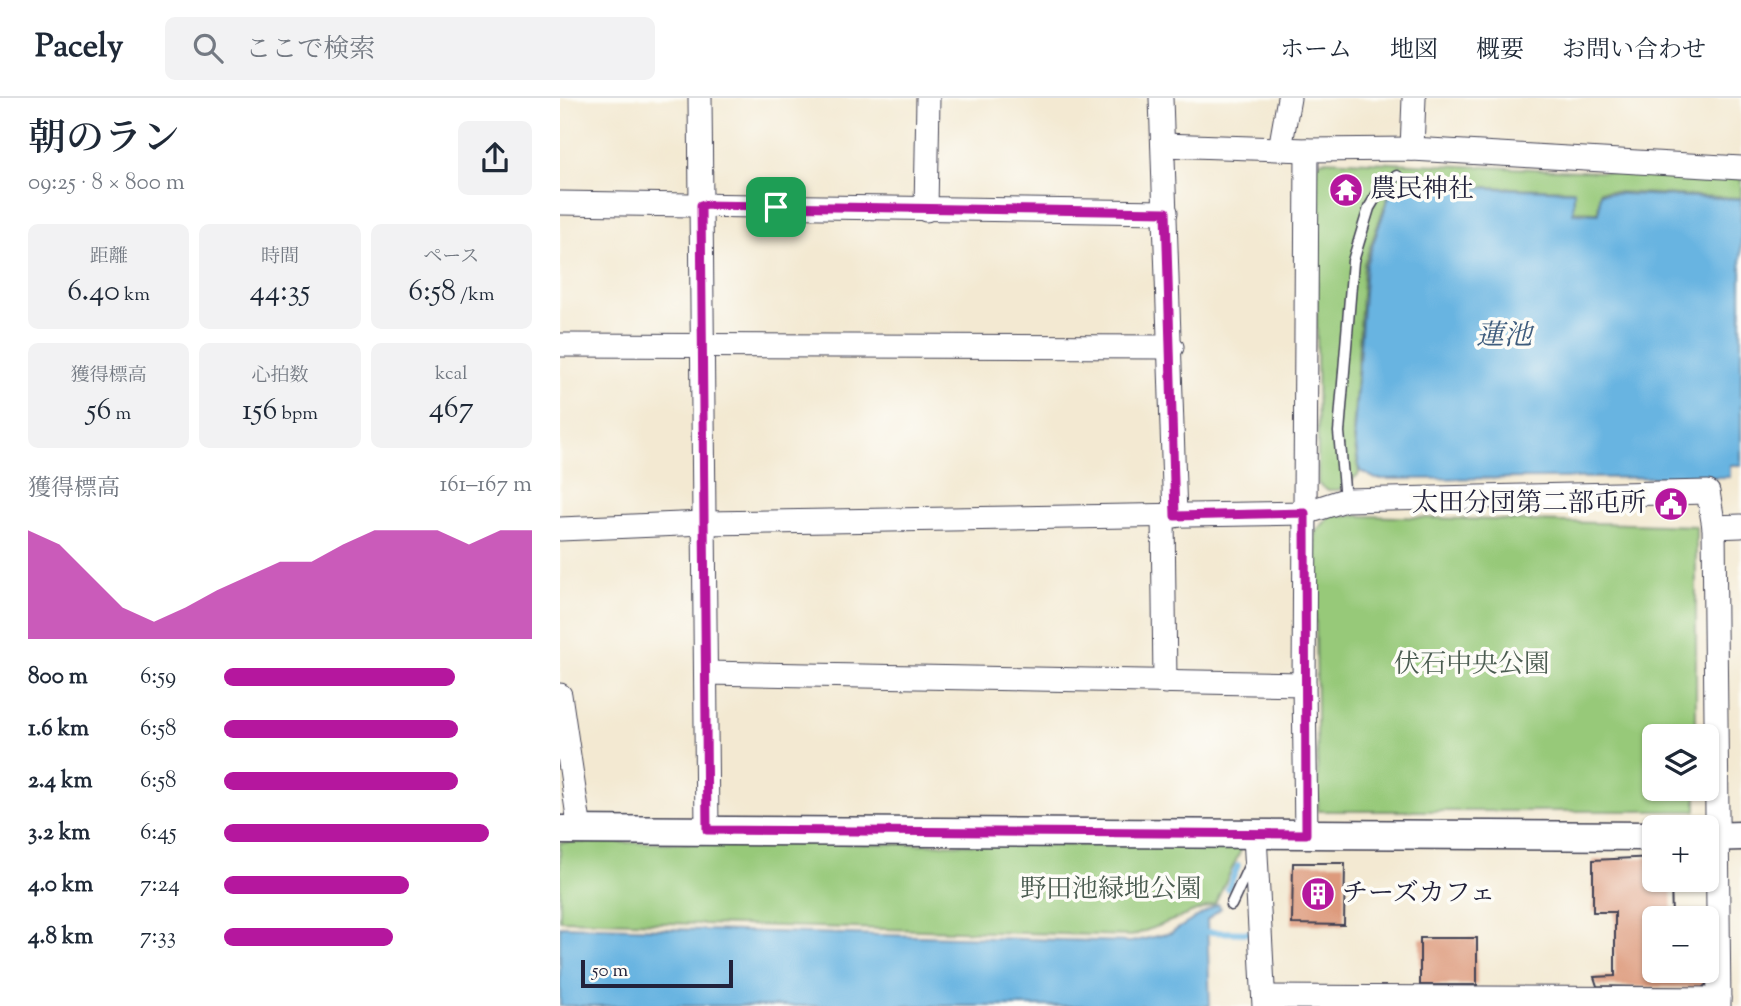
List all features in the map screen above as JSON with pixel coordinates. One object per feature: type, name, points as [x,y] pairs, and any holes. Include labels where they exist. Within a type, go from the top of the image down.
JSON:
[{"type":"street","points":[[700,98],[707,830]]},
{"type":"street","points":[[926,210],[928,98]]},
{"type":"street","points":[[1161,98],[1172,348],[1165,682]]},
{"type":"street","points":[[1279,149],[1289,98]]},
{"type":"street","points":[[1412,149],[1413,98]]},
{"type":"street","points":[[1163,145],[1307,150],[1412,149],[1741,169]]},
{"type":"street","points":[[1306,834],[1304,684],[1307,150]]},
{"type":"street","points":[[560,203],[1166,212]]},
{"type":"street","points":[[560,345],[1172,348]]},
{"type":"street","points":[[560,529],[705,523],[1305,513],[1345,500],[1708,492],[1714,527],[1721,836],[1719,1002],[1264,1002],[1254,845]]},
{"type":"street","points":[[1714,527],[1741,526]]},
{"type":"street","points":[[706,673],[1304,684]]},
{"type":"street","points":[[560,695],[570,830],[707,830],[1254,845],[1306,834],[1642,836]]},
{"type":"lane","points":[[1345,500],[1339,432],[1353,261],[1369,208],[1383,185],[1397,176]]},
{"type":"lane","points":[[1231,905],[1254,845]]},
{"type":"green space","points":[[1322,160],[1741,178],[1741,198],[1600,191],[1598,212],[1574,211],[1574,190],[1403,184],[1388,196],[1364,264],[1353,432],[1359,474],[1339,490],[1327,490],[1318,484],[1316,166]]},
{"type":"green space","name":"伏石中央公園","points":[[1331,515],[1696,526],[1696,724],[1642,724],[1642,801],[1696,801],[1696,811],[1318,811],[1315,533]]},
{"type":"green space","name":"野田池緑地公園","points":[[560,842],[1243,846],[1215,904],[1132,936],[560,920]]},
{"type":"water","name":"蓮池","points":[[1403,185],[1574,191],[1573,213],[1599,214],[1600,193],[1741,199],[1741,465],[1730,465],[1730,477],[1376,479],[1360,471],[1354,432],[1366,265],[1389,197]]},
{"type":"water","points":[[1218,904],[1221,908],[1207,920],[1210,1006],[560,1006],[560,926],[1131,942],[1171,933]]},
{"type":"building","points":[[1642,858],[1642,892],[1671,892],[1672,906],[1642,906],[1642,983],[1708,983],[1702,988],[1597,986],[1594,977],[1615,976],[1615,912],[1593,912],[1593,860]]},
{"type":"building","name":"チーズカフェ","points":[[1293,863],[1345,863],[1344,925],[1292,924]]},
{"type":"building","points":[[1420,938],[1477,938],[1477,985],[1420,985]]},
{"type":"waterway","points":[[1228,889],[1238,866]]},
{"type":"waterway","points":[[1207,932],[1253,933]]},
{"type":"place","name":"農民神社","points":[[1346,190]]},
{"type":"place","name":"太田分団第二部屯所","points":[[1671,504]]},
{"type":"place","name":"チーズカフェ","points":[[1318,894]]},
{"type":"route","points":[[701,205],[776,207],[1166,212],[1175,516],[1305,513],[1306,834],[707,830],[701,205]]}]
